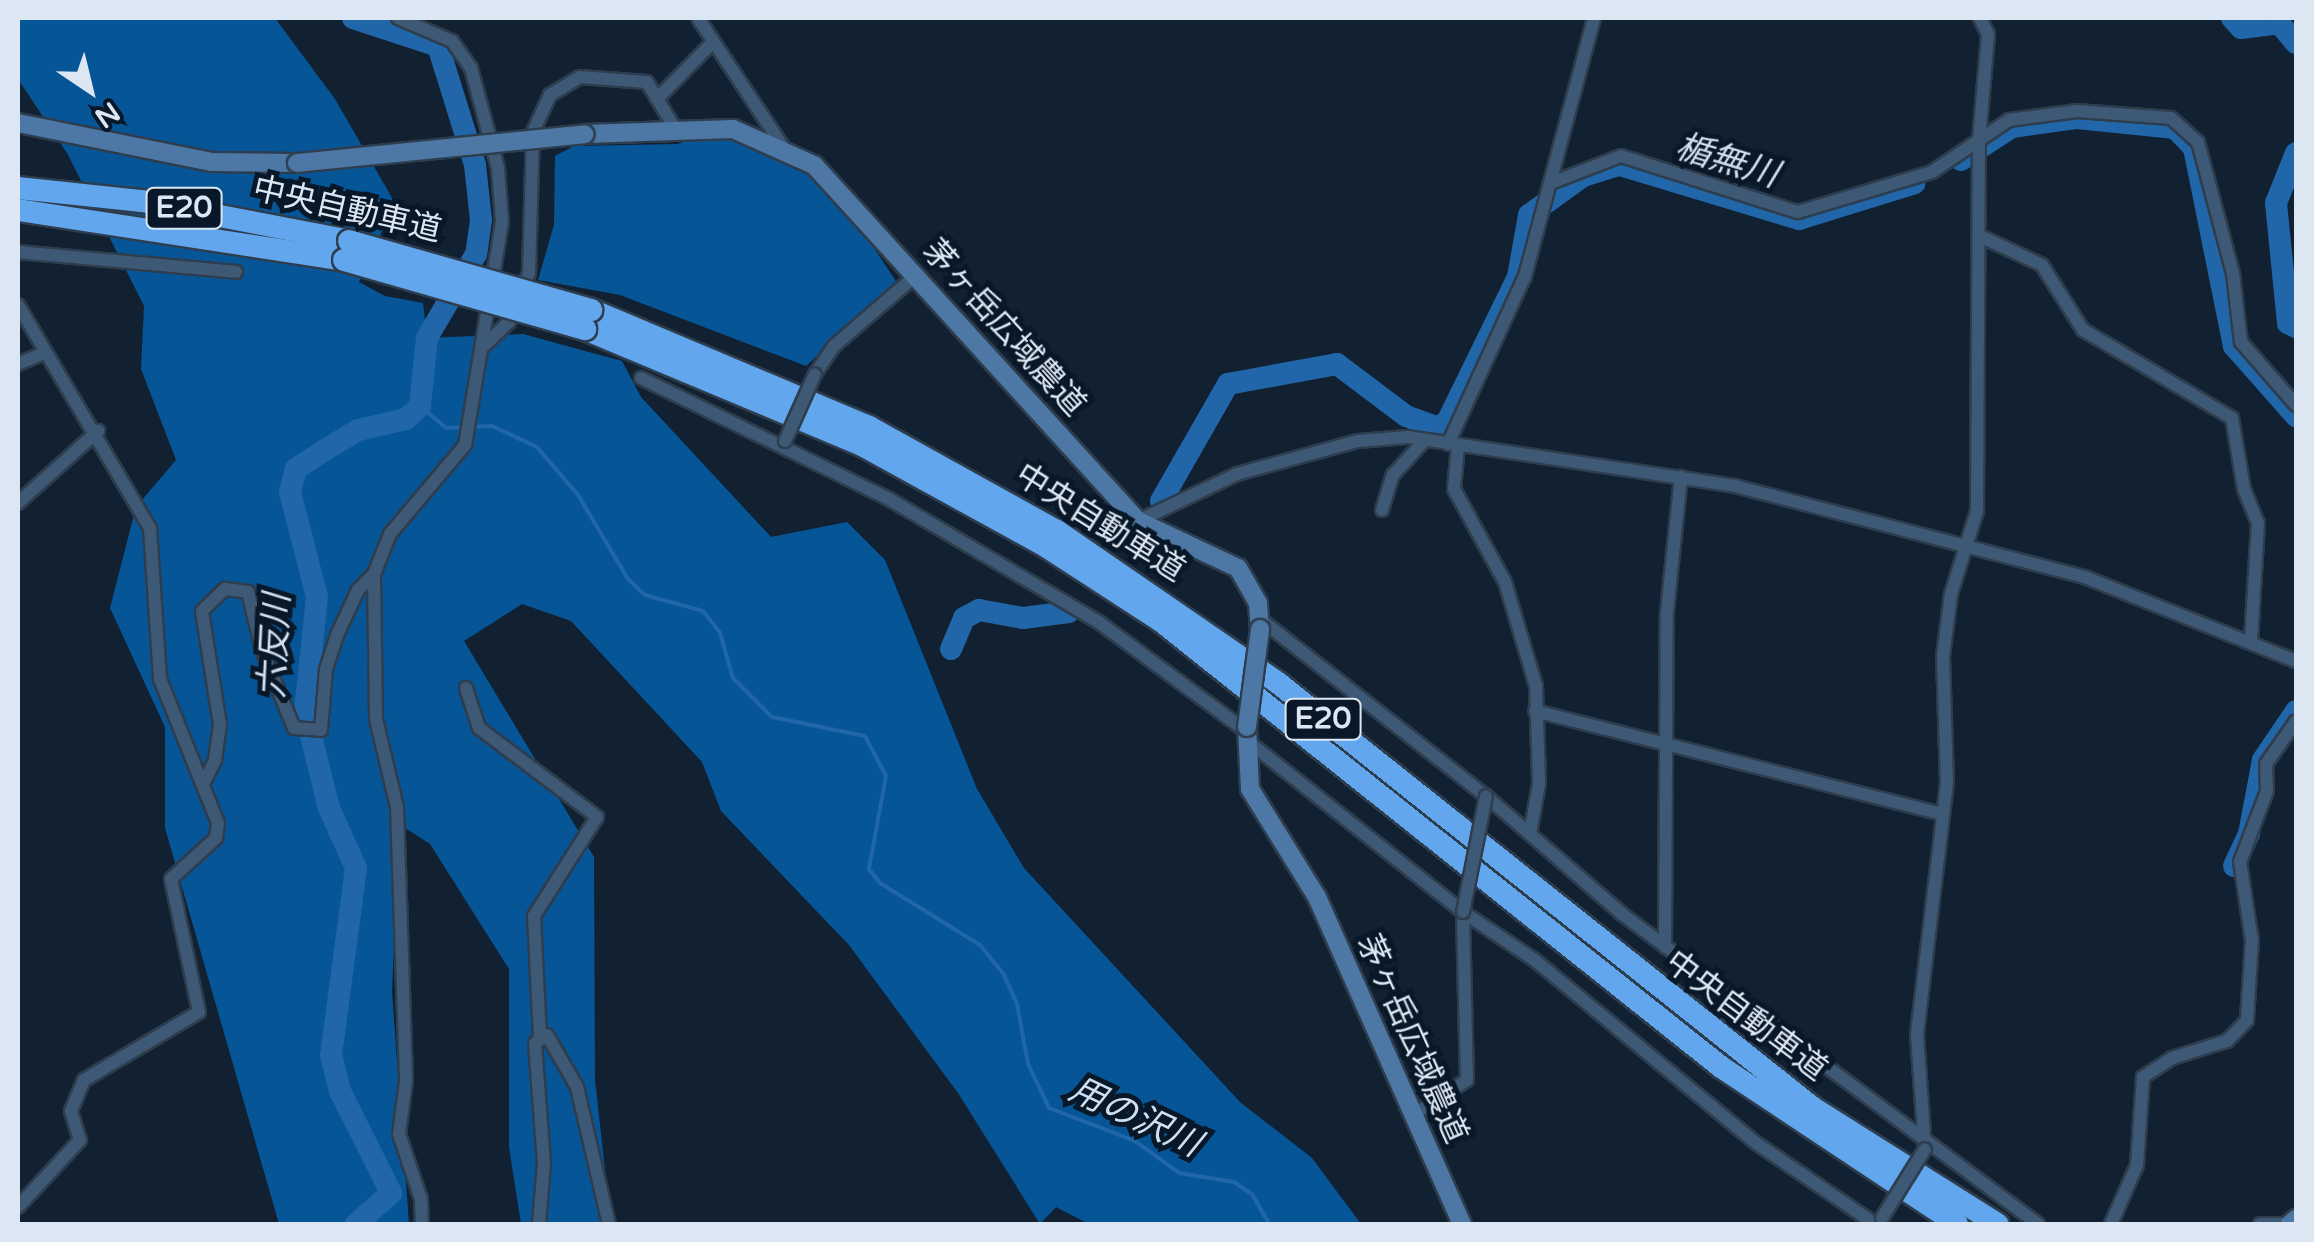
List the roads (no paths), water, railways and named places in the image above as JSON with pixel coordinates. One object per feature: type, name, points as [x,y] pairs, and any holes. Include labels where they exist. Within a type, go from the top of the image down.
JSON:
[{"type":"highway","name":"中央自動車道","points":[[18,188],[142,201],[347,250],[588,319],[869,427],[1058,531],[1278,683],[1813,1108],[1997,1224]]},
{"type":"highway","name":"中央自動車道","points":[[18,210],[347,250]]},
{"type":"highway","name":"中央自動車道","points":[[588,319],[860,444],[1047,547],[1145,610],[1266,699],[1722,1067],[1957,1224]]},
{"type":"street","points":[[204,782],[220,725],[202,610],[225,588],[248,592],[268,668],[300,730],[321,730],[326,669],[341,622],[374,574],[390,534],[422,491],[454,464],[467,436],[502,222],[489,129],[470,68],[452,41],[398,18]]},
{"type":"street","points":[[698,18],[710,45],[783,147]]},
{"type":"street","points":[[1530,834],[1539,784],[1536,686],[1504,582],[1454,489],[1453,445],[1526,276],[1594,18]]},
{"type":"street","points":[[641,378],[889,498],[1100,623],[1246,732],[1463,912],[1536,961],[1756,1143],[1878,1222],[1927,1146],[1917,1034],[1942,814],[1944,642],[1978,511],[1982,236],[1979,140],[1986,20]]},
{"type":"street","points":[[659,97],[710,45]]},
{"type":"street","points":[[484,346],[509,322],[529,273],[533,132],[550,95],[580,77],[646,82],[659,97],[674,127]]},
{"type":"street","points":[[1549,189],[1622,156],[1798,212],[1932,172],[2010,120],[2077,111],[2180,121],[2198,142],[2233,274],[2241,342],[2296,405]]},
{"type":"street","name":"茅ヶ岳広域農道","points":[[18,124],[211,162],[296,164],[585,134],[674,127],[733,129],[783,147],[835,185],[1138,521],[1164,538],[1225,557],[1250,583],[1260,624],[1246,732],[1250,789],[1317,897],[1462,1224]]},
{"type":"street","points":[[1982,236],[2042,265],[2083,330],[2232,418],[2244,489],[2258,523],[2250,642]]},
{"type":"street","points":[[18,252],[236,272]]},
{"type":"street","points":[[784,444],[815,374],[834,346],[915,276]]},
{"type":"street","points":[[18,306],[98,432],[150,528],[160,679],[218,822],[216,838],[172,879],[198,1012],[84,1080],[71,1111],[80,1140],[18,1207]]},
{"type":"street","points":[[18,364],[46,352]]},
{"type":"street","points":[[18,503],[98,432]]},
{"type":"street","points":[[1138,521],[1237,474],[1358,440],[1425,440],[1681,476],[2086,578],[2296,661]]},
{"type":"street","points":[[1382,510],[1392,475],[1425,440]]},
{"type":"street","points":[[1665,947],[1667,612],[1681,476]]},
{"type":"street","points":[[374,574],[376,719],[397,807],[406,1070],[399,1134],[421,1199],[422,1224]]},
{"type":"street","points":[[1260,624],[1486,796],[1665,947],[1927,1146],[2038,1224]]},
{"type":"street","points":[[466,688],[479,728],[598,817],[534,916],[540,1037],[535,1068],[544,1151],[540,1224]]},
{"type":"street","points":[[1535,711],[1942,814]]},
{"type":"street","points":[[2111,1224],[2137,1165],[2144,1077],[2172,1058],[2228,1041],[2247,1020],[2252,941],[2240,862],[2267,791],[2266,764],[2296,721]]},
{"type":"street","points":[[1413,1115],[1460,1086],[1471,1064],[1463,912],[1486,796]]},
{"type":"street","points":[[540,1037],[552,1038],[577,1088],[609,1224]]},
{"type":"street","points":[[2260,1224],[2292,1223]]},
{"type":"waterway","name":"六反川","points":[[353,18],[438,46],[475,165],[481,220],[476,254],[427,338],[420,406],[406,419],[358,430],[296,469],[290,492],[317,597],[305,712],[329,808],[356,868],[331,1055],[340,1091],[391,1193],[356,1224]]},
{"type":"waterway","points":[[2232,18],[2241,28],[2279,23],[2296,43]]},
{"type":"waterway","name":"楯無川","points":[[1961,160],[2012,127],[2077,118],[2175,128],[2194,148],[2234,346],[2296,416]]},
{"type":"waterway","points":[[2296,153],[2276,203],[2288,323],[2296,327]]},
{"type":"waterway","name":"楯無川","points":[[1161,501],[1228,384],[1337,364],[1406,416],[1437,427],[1447,422],[1518,277],[1529,215],[1583,176],[1620,165],[1799,219],[1915,183]]},
{"type":"waterway","name":"用の沢川","points":[[420,406],[446,428],[492,426],[537,447],[578,495],[628,579],[645,595],[703,611],[720,633],[733,678],[772,717],[865,736],[886,776],[869,869],[880,883],[980,945],[1004,975],[1017,1004],[1028,1064],[1049,1108],[1135,1141],[1179,1173],[1234,1182],[1252,1194],[1269,1224]]},
{"type":"waterway","name":"楯無川","points":[[951,649],[964,618],[979,610],[1023,618],[1069,612]]},
{"type":"waterway","points":[[2234,866],[2249,834],[2263,760],[2296,711]]}]
